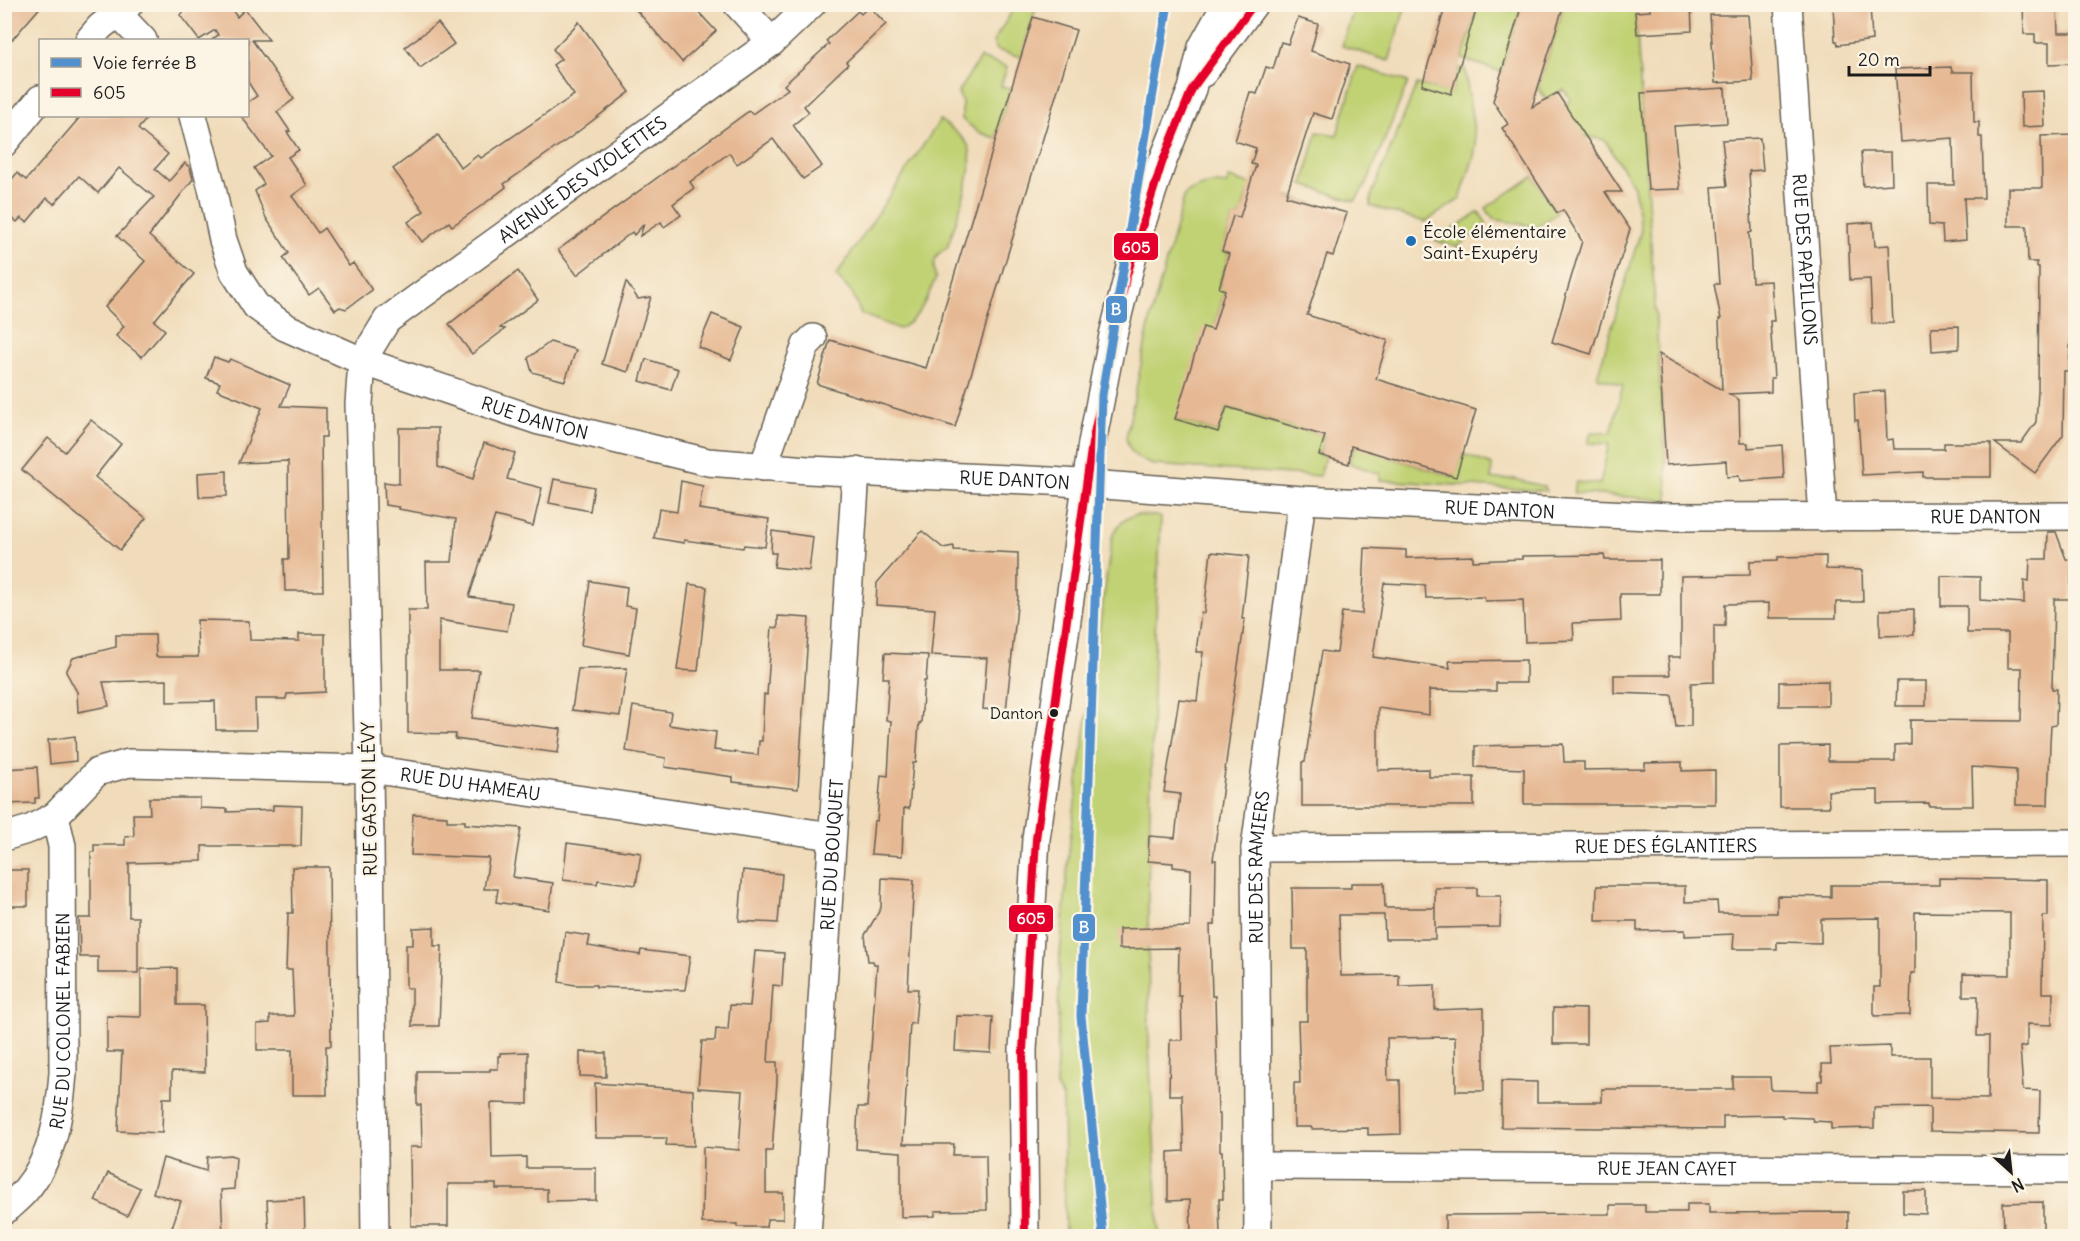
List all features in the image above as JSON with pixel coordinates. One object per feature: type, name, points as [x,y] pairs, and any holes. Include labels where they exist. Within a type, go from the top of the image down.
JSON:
[{"type":"street","points":[[737,4],[772,42]]},
{"type":"street","name":"AVENUE DES VIOLETTES","points":[[362,361],[387,320],[772,42],[812,4]]},
{"type":"street","points":[[1025,1236],[1023,1050],[1036,839],[1092,443],[1129,267],[1162,163],[1192,89],[1202,47],[1226,4]]},
{"type":"street","points":[[1192,89],[1254,4]]},
{"type":"street","name":"RUE DES PAPILLONS","points":[[1788,4],[1823,517]]},
{"type":"street","points":[[89,39],[119,7],[142,39]]},
{"type":"street","points":[[4,143],[39,100]]},
{"type":"street","name":"RUE DANTON","points":[[193,117],[223,240],[234,272],[256,306],[285,327],[362,361],[539,421],[708,462],[763,467],[1087,484],[1302,500],[1672,517],[2076,516]]},
{"type":"street","points":[[763,467],[806,345],[813,338]]},
{"type":"street","name":"RUE GASTON LÉVY","points":[[362,361],[359,404],[369,769],[375,1236]]},
{"type":"street","name":"RUE DU BOUQUET","points":[[807,1236],[856,471]]},
{"type":"street","name":"RUE DES RAMIERS","points":[[1258,1236],[1255,848],[1302,500]]},
{"type":"street","name":"RUE DU HAMEAU","points":[[4,837],[30,829],[55,816],[97,772],[129,762],[369,769],[832,836]]},
{"type":"street","name":"RUE DU COLONEL FABIEN","points":[[4,1211],[26,1191],[47,1156],[61,1104],[63,1073],[62,846],[55,816]]},
{"type":"street","name":"RUE DES ÉGLANTIERS","points":[[1255,848],[2076,843]]},
{"type":"street","name":"RUE JEAN CAYET","points":[[1257,1166],[2076,1170]]},
{"type":"green space","points":[[1017,4],[1037,5],[1021,57],[997,50],[993,42]]},
{"type":"green space","points":[[1355,5],[1406,5],[1389,61],[1342,46]]},
{"type":"green space","points":[[1478,5],[1522,5],[1502,72],[1462,59]]},
{"type":"green space","points":[[1564,5],[1635,5],[1668,500],[1574,493],[1576,482],[1600,484],[1609,444],[1588,443],[1591,432],[1611,433],[1623,385],[1597,377],[1641,230],[1634,187],[1605,140],[1578,135],[1565,105],[1571,100],[1564,90],[1546,99],[1538,88]]},
{"type":"green space","points":[[980,58],[1007,67],[1001,86],[1011,89],[996,138],[978,132],[962,119],[962,102],[958,92]]},
{"type":"green space","points":[[1358,66],[1408,82],[1367,183],[1355,201],[1303,185],[1317,132],[1337,135]]},
{"type":"green space","points":[[1459,68],[1465,69],[1476,145],[1460,199],[1425,222],[1370,206],[1372,194],[1417,84],[1451,93]]},
{"type":"green space","points":[[940,120],[968,145],[970,166],[968,180],[947,248],[939,253],[935,260],[936,278],[918,314],[899,329],[861,314],[852,293],[836,276]]},
{"type":"green space","points":[[1533,176],[1557,213],[1537,227],[1493,219],[1486,208]]},
{"type":"green space","points":[[1229,178],[1318,205],[1248,191],[1240,217],[1233,217],[1222,251],[1229,254],[1219,287],[1225,290],[1215,323],[1233,329],[1175,419],[1218,432],[1227,407],[1325,436],[1319,455],[1325,457],[1320,476],[1154,465],[1136,456],[1130,449],[1126,438],[1151,316],[1185,194],[1205,185],[1226,185]]},
{"type":"green space","points":[[1479,212],[1487,224],[1457,247],[1435,241]]},
{"type":"green space","points":[[1363,418],[1382,455],[1455,477],[1463,454],[1492,465],[1491,479],[1515,479],[1545,487],[1547,491],[1380,480],[1380,474],[1349,463]]},
{"type":"green space","points":[[1135,515],[1161,518],[1154,654],[1148,891],[1149,1046],[1159,1236],[1065,1236],[1063,1098],[1056,1087],[1060,955],[1070,840],[1112,537],[1121,523]]},
{"type":"building","points":[[4,4],[43,4],[4,49]]},
{"type":"building","points":[[195,4],[228,4],[237,17],[245,9],[269,40],[252,40],[294,99],[277,112],[299,150],[288,157],[307,185],[292,196],[318,233],[324,228],[349,266],[353,263],[372,290],[346,309],[340,307],[335,310],[319,288],[309,295],[283,258],[289,253],[266,218],[255,191],[264,184],[254,168],[271,156],[242,117],[249,117],[249,101],[257,96],[249,84],[249,39],[213,39],[218,35],[215,30],[198,39],[180,15]]},
{"type":"building","points":[[631,4],[691,4],[716,31],[682,62]]},
{"type":"building","points":[[1446,4],[1478,4],[1451,94],[1422,85]]},
{"type":"building","points":[[1522,4],[1564,4],[1532,107],[1557,93],[1622,192],[1605,192],[1630,229],[1591,354],[1552,342],[1582,241],[1563,210],[1557,213],[1502,128],[1508,124],[1493,101]]},
{"type":"building","points":[[1650,4],[1691,4],[1692,31],[1637,34],[1635,12],[1650,11]]},
{"type":"building","points":[[1833,4],[1870,4],[1872,40],[1838,45],[1835,41]]},
{"type":"building","points":[[2023,4],[2057,6],[2058,33],[2076,33],[2076,63],[2049,64],[2049,43],[2035,43],[2035,34],[2024,34]]},
{"type":"building","points":[[869,6],[886,24],[804,106],[809,112],[793,125],[822,166],[803,179],[773,139],[737,164],[729,153],[690,182],[694,188],[673,204],[681,215],[664,227],[661,222],[640,236],[644,224],[634,235],[632,232],[577,275],[558,250],[749,111],[752,114],[788,89],[784,85],[829,44],[826,41],[858,11],[861,14]]},
{"type":"building","points":[[1710,15],[1748,15],[1753,81],[1715,83]]},
{"type":"building","points":[[1033,17],[1076,30],[955,427],[817,384],[830,340],[926,368]]},
{"type":"building","points":[[1298,18],[1318,24],[1311,51],[1350,64],[1332,119],[1313,113],[1286,196],[1347,213],[1333,256],[1327,254],[1307,315],[1388,340],[1376,379],[1476,410],[1456,477],[1351,446],[1349,464],[1319,455],[1325,436],[1227,407],[1218,432],[1175,419],[1203,327],[1213,330],[1225,290],[1219,288],[1229,254],[1222,251],[1233,216],[1240,217],[1256,165],[1251,164],[1256,148],[1235,141],[1250,92],[1257,94],[1266,67],[1273,69],[1281,42],[1288,44]]},
{"type":"building","points":[[579,22],[630,92],[504,184],[506,187],[484,204],[452,226],[449,222],[422,242],[408,222],[424,211],[393,169],[438,135],[461,168],[478,155],[481,158],[574,95],[553,65],[561,59],[553,49]]},
{"type":"building","points":[[438,23],[454,44],[420,68],[405,47]]},
{"type":"building","points":[[1951,67],[1952,72],[1973,72],[1974,122],[1979,122],[1979,137],[1982,137],[1984,198],[1964,198],[1966,240],[1943,242],[1942,226],[1929,225],[1928,185],[1954,185],[1953,138],[1901,142],[1895,69]]},
{"type":"building","points":[[1725,88],[1727,123],[1674,126],[1680,189],[1648,190],[1641,93]]},
{"type":"building","points":[[2043,91],[2045,126],[2022,127],[2021,92]]},
{"type":"building","points":[[80,117],[148,117],[138,129],[168,154],[155,169],[169,181],[185,163],[190,168],[193,179],[149,236],[194,274],[154,321],[165,330],[142,357],[116,336],[124,326],[105,307],[145,261],[117,236],[154,197],[119,168],[98,193],[79,176],[54,204],[47,198],[27,222],[21,218],[17,222],[4,211],[4,189],[17,173],[26,180]]},
{"type":"building","points":[[2076,135],[2075,244],[2069,371],[2064,371],[2063,435],[2035,473],[1995,443],[2021,443],[2036,422],[2038,391],[2039,267],[2037,267],[2037,262],[2028,262],[2027,226],[2008,226],[2008,188],[2042,188],[2041,136]]},
{"type":"building","points":[[1760,138],[1763,170],[1749,171],[1752,232],[1749,233],[1752,282],[1771,281],[1774,321],[1770,321],[1774,378],[1771,378],[1771,392],[1729,394],[1739,400],[1740,443],[1748,443],[1748,448],[1782,445],[1784,478],[1740,481],[1739,476],[1727,477],[1726,461],[1666,465],[1659,354],[1722,390],[1719,319],[1721,319],[1714,284],[1719,284],[1712,187],[1727,186],[1722,140]]},
{"type":"building","points":[[1861,152],[1891,152],[1892,184],[1863,186]]},
{"type":"building","points":[[1873,222],[1875,246],[1889,245],[1893,323],[1872,324],[1870,279],[1850,280],[1848,224]]},
{"type":"building","points":[[518,271],[538,300],[500,328],[505,329],[472,354],[449,324]]},
{"type":"building","points":[[626,282],[638,299],[651,297],[628,372],[602,364]]},
{"type":"building","points":[[712,314],[744,327],[731,360],[698,347]]},
{"type":"building","points":[[1959,326],[1959,349],[1932,351],[1931,327]]},
{"type":"building","points":[[550,342],[576,350],[565,381],[532,372],[528,358]]},
{"type":"building","points":[[214,357],[228,362],[230,359],[290,385],[281,406],[326,408],[326,437],[321,437],[323,591],[285,591],[284,559],[289,559],[288,461],[239,463],[262,408],[217,390],[220,383],[206,378]]},
{"type":"building","points":[[646,359],[678,369],[671,390],[640,381]]},
{"type":"building","points":[[1885,391],[1887,440],[1893,439],[1894,449],[1944,449],[1944,443],[1991,443],[1991,477],[1923,477],[1923,472],[1862,475],[1854,393]]},
{"type":"building","points":[[91,420],[121,444],[95,477],[146,518],[120,550],[22,470],[48,438],[65,452]]},
{"type":"building","points":[[399,428],[438,428],[438,467],[473,479],[484,443],[515,453],[507,479],[542,488],[533,526],[495,516],[469,597],[512,603],[507,631],[439,620],[439,670],[479,670],[472,718],[561,729],[558,753],[455,739],[456,734],[408,733],[408,610],[427,610],[426,562],[452,562],[456,519],[385,505],[384,482],[399,484]]},
{"type":"building","points":[[227,471],[227,496],[199,497],[198,473]]},
{"type":"building","points":[[554,479],[594,487],[590,511],[549,503]]},
{"type":"building","points":[[681,481],[703,486],[699,509],[769,519],[765,547],[744,545],[743,548],[654,538],[659,509],[677,512]]},
{"type":"building","points":[[772,531],[813,537],[809,571],[774,567],[776,553],[771,553]]},
{"type":"building","points":[[922,531],[943,548],[954,546],[954,550],[1018,553],[1018,597],[1006,711],[983,709],[987,658],[931,655],[935,609],[876,605],[877,583]]},
{"type":"building","points":[[2048,532],[2056,532],[2066,559],[2072,560],[2070,599],[2054,599],[2052,689],[2057,689],[2056,725],[2051,726],[2048,805],[2016,805],[2016,770],[1972,767],[1973,806],[1929,806],[1929,803],[1878,804],[1878,790],[1828,791],[1829,807],[1780,807],[1780,746],[1828,745],[1828,761],[1895,761],[1895,745],[1910,744],[1910,720],[2021,721],[2022,668],[2008,668],[2008,633],[1967,633],[1967,606],[1941,606],[1941,576],[1980,577],[1980,600],[2024,603],[2024,580],[2029,581],[2030,559],[2047,559]]},
{"type":"building","points":[[1365,548],[1406,550],[1406,558],[1473,556],[1473,561],[1522,559],[1522,556],[1604,555],[1605,560],[1660,560],[1660,594],[1620,594],[1621,621],[1573,623],[1574,640],[1525,642],[1523,600],[1485,601],[1484,597],[1426,598],[1425,585],[1384,583],[1373,657],[1450,668],[1449,661],[1526,660],[1526,683],[1496,683],[1496,691],[1429,690],[1429,715],[1378,708],[1378,770],[1429,769],[1429,777],[1474,777],[1474,806],[1302,806],[1302,762],[1305,762],[1322,651],[1337,653],[1342,612],[1362,614]]},
{"type":"building","points":[[1211,552],[1249,556],[1242,619],[1245,619],[1228,733],[1230,733],[1213,860],[1216,860],[1215,925],[1210,925],[1212,996],[1215,996],[1218,1114],[1220,1114],[1220,1151],[1222,1151],[1223,1199],[1219,1199],[1220,1236],[1191,1236],[1190,1200],[1168,1201],[1168,1152],[1184,1151],[1182,1095],[1169,1095],[1170,1040],[1182,1040],[1181,996],[1178,996],[1179,948],[1119,949],[1119,929],[1190,927],[1191,869],[1173,867],[1173,863],[1148,861],[1149,836],[1175,838],[1180,794],[1164,792],[1179,699],[1197,701],[1203,652],[1196,652],[1201,613],[1204,613]]},
{"type":"building","points":[[1826,556],[1826,569],[1862,570],[1863,602],[1836,602],[1836,618],[1769,618],[1769,603],[1725,604],[1725,626],[1714,626],[1714,682],[1691,683],[1691,726],[1676,727],[1672,695],[1614,693],[1614,675],[1670,675],[1668,657],[1681,657],[1681,576],[1750,575],[1750,561],[1778,560],[1778,557]]},
{"type":"building","points":[[590,581],[627,587],[625,606],[636,608],[629,654],[581,645]]},
{"type":"building","points":[[689,584],[707,587],[698,671],[677,670]]},
{"type":"building","points":[[1914,609],[1914,635],[1880,636],[1880,610]]},
{"type":"building","points":[[778,616],[809,618],[798,789],[733,782],[733,777],[665,767],[666,758],[626,751],[633,706],[671,712],[669,725],[716,732],[714,750],[758,755],[759,741],[762,741],[764,694],[767,695],[772,627],[778,628]]},
{"type":"building","points":[[197,620],[249,621],[250,640],[299,641],[299,634],[325,634],[325,692],[287,694],[286,699],[255,699],[256,730],[216,730],[215,701],[167,702],[167,680],[103,682],[109,706],[78,712],[77,692],[66,672],[73,658],[116,647],[116,635],[155,635],[156,657],[198,657]]},
{"type":"building","points":[[885,653],[928,655],[909,809],[904,808],[902,856],[871,854],[874,821],[877,821],[881,775],[888,776],[891,721],[886,720],[889,678],[883,678]]},
{"type":"building","points":[[627,668],[620,716],[572,710],[578,669]]},
{"type":"building","points":[[1828,681],[1828,706],[1779,706],[1779,682]]},
{"type":"building","points":[[1897,681],[1926,681],[1926,706],[1896,706]]},
{"type":"building","points":[[75,736],[76,761],[50,764],[48,740]]},
{"type":"building","points":[[1563,744],[1564,762],[1584,762],[1584,770],[1645,769],[1645,763],[1682,762],[1682,771],[1715,770],[1715,804],[1524,804],[1524,769],[1475,767],[1475,746]]},
{"type":"building","points":[[37,767],[39,798],[35,798],[35,803],[4,804],[4,769]]},
{"type":"building","points":[[149,798],[200,798],[200,808],[227,809],[227,812],[273,810],[273,805],[302,806],[301,846],[202,846],[202,861],[129,863],[129,917],[138,917],[138,973],[98,973],[98,957],[80,957],[79,918],[91,918],[91,852],[94,852],[94,845],[125,845],[125,837],[134,836],[133,814],[150,814]]},
{"type":"building","points":[[413,814],[447,816],[447,821],[465,821],[465,824],[521,828],[513,877],[553,883],[549,910],[496,902],[498,889],[484,889],[489,858],[411,855]]},
{"type":"building","points":[[567,843],[641,853],[636,885],[598,880],[597,884],[563,880]]},
{"type":"building","points":[[292,867],[329,867],[331,1046],[326,1046],[327,1095],[292,1095],[292,1050],[257,1050],[257,1024],[270,1023],[270,1016],[294,1016],[292,970],[286,970],[288,913],[293,913]]},
{"type":"building","points":[[4,870],[28,870],[28,906],[4,906]]},
{"type":"building","points":[[743,870],[782,874],[778,923],[739,921]]},
{"type":"building","points":[[882,878],[914,880],[908,989],[918,989],[915,1024],[910,1023],[903,1144],[954,1144],[953,1155],[986,1155],[987,1210],[935,1211],[935,1216],[901,1217],[901,1152],[856,1149],[858,1107],[867,1107],[877,964],[868,961],[865,935],[881,908]]},
{"type":"building","points":[[1939,878],[2048,880],[2048,916],[2043,916],[2042,993],[2053,993],[2052,1025],[2027,1024],[2027,1046],[2020,1047],[2023,1090],[2040,1091],[2039,1133],[1930,1131],[1930,1107],[1874,1108],[1874,1128],[1831,1129],[1831,1122],[1813,1121],[1812,1118],[1782,1117],[1782,1115],[1723,1116],[1723,1129],[1501,1127],[1501,1081],[1537,1082],[1537,1102],[1602,1102],[1602,1089],[1733,1089],[1733,1077],[1770,1077],[1771,1090],[1818,1091],[1818,1081],[1822,1081],[1822,1064],[1831,1064],[1830,1048],[1890,1046],[1890,1057],[1930,1057],[1930,1098],[1988,1099],[1989,1036],[1977,1036],[1978,996],[1963,996],[1963,974],[2010,975],[2010,913],[1915,912],[1915,973],[1911,973],[1910,1015],[1874,1016],[1874,987],[1880,987],[1880,918],[1821,919],[1821,943],[1777,942],[1777,949],[1733,949],[1734,934],[1685,936],[1685,930],[1637,931],[1637,921],[1596,921],[1597,886],[1685,886],[1685,902],[1717,901],[1718,913],[1777,913],[1777,896],[1831,897],[1831,885],[1939,885]]},
{"type":"building","points":[[1351,883],[1384,883],[1385,908],[1435,908],[1435,888],[1477,888],[1477,896],[1501,896],[1500,927],[1435,928],[1435,939],[1385,939],[1384,915],[1339,915],[1341,976],[1399,975],[1399,986],[1435,985],[1435,1010],[1484,1008],[1484,1091],[1456,1091],[1455,1037],[1387,1038],[1388,1080],[1400,1080],[1401,1134],[1368,1135],[1368,1128],[1294,1127],[1294,1083],[1300,1083],[1298,1021],[1307,1021],[1307,949],[1293,949],[1292,888],[1351,888]]},
{"type":"building","points":[[434,927],[434,946],[442,946],[439,1026],[412,1026],[412,988],[406,988],[406,945],[413,945],[413,928]]},
{"type":"building","points":[[565,932],[590,936],[588,946],[640,955],[641,950],[690,956],[685,990],[596,987],[596,985],[559,982]]},
{"type":"building","points":[[755,951],[784,953],[782,986],[773,985],[768,1062],[777,1062],[777,1081],[772,1151],[766,1151],[766,1193],[783,1193],[783,1219],[767,1219],[766,1227],[737,1227],[737,1224],[702,1223],[703,1147],[739,1150],[743,1091],[698,1088],[702,1041],[715,1041],[716,1029],[728,1030],[730,1005],[750,1006]]},
{"type":"building","points":[[177,968],[177,1005],[204,1005],[205,1072],[172,1071],[172,1098],[163,1098],[162,1133],[118,1131],[122,1052],[107,1052],[107,1016],[141,1017],[141,969]]},
{"type":"building","points":[[1553,1008],[1586,1009],[1586,1044],[1553,1044]]},
{"type":"building","points":[[957,1016],[993,1017],[991,1053],[955,1051]]},
{"type":"building","points":[[528,1052],[528,1104],[491,1103],[492,1158],[526,1157],[526,1168],[596,1168],[596,1200],[547,1201],[547,1189],[496,1189],[496,1184],[448,1184],[448,1226],[411,1226],[410,1147],[422,1147],[421,1105],[417,1105],[417,1071],[490,1071],[490,1069],[498,1069],[500,1053]]},
{"type":"building","points":[[580,1052],[606,1053],[606,1077],[580,1076]]},
{"type":"building","points":[[595,1083],[693,1090],[694,1146],[666,1145],[667,1138],[596,1138]]},
{"type":"building","points":[[230,1155],[236,1157],[234,1189],[221,1190],[223,1236],[169,1236],[181,1201],[153,1193],[163,1158],[206,1171],[207,1157]]},
{"type":"building","points":[[108,1173],[140,1188],[127,1216],[95,1201]]},
{"type":"building","points":[[1903,1191],[1926,1191],[1926,1214],[1903,1213]]},
{"type":"building","points":[[304,1198],[305,1235],[269,1236],[267,1200]]},
{"type":"building","points":[[2043,1202],[2043,1232],[2004,1234],[2003,1203]]},
{"type":"building","points":[[1687,1204],[1709,1204],[1709,1213],[1848,1212],[1848,1236],[1445,1236],[1445,1215],[1610,1214],[1610,1205],[1645,1205],[1645,1212],[1687,1212]]},
{"type":"rail line","name":"B","points":[[1103,1236],[1081,1016],[1102,395],[1168,4]]},
{"type":"transit line","name":"605","points":[[1025,1236],[1023,1050],[1036,839],[1092,443],[1126,278],[1162,163],[1192,89],[1254,4]]},
{"type":"place","name":"École élémentaire Saint-Exupéry","points":[[1411,241]]},
{"type":"place","name":"Danton","points":[[1054,713]]}]
